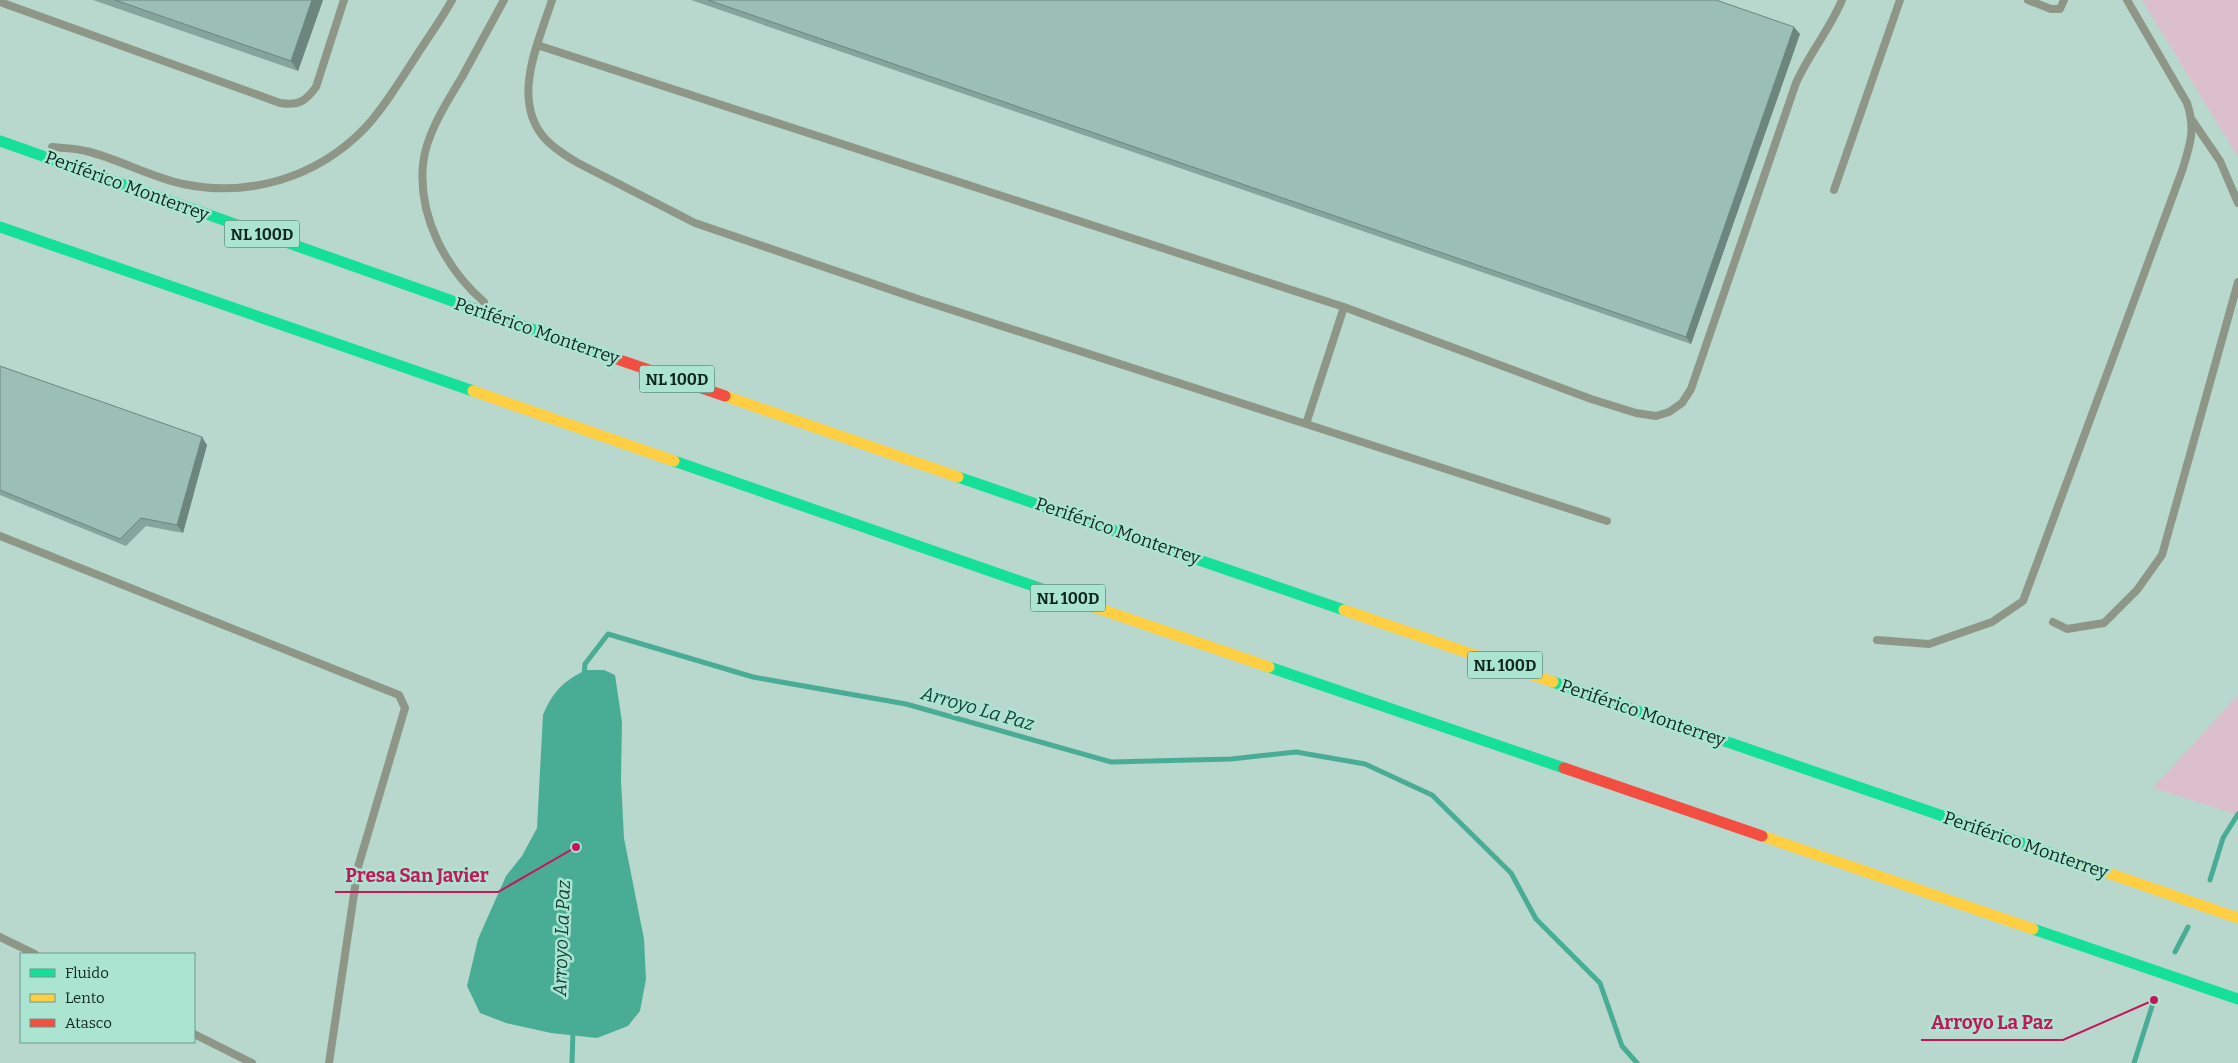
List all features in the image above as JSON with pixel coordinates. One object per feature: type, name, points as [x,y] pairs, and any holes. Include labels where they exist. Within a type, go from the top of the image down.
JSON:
[{"type":"highway","name":"Periférico Monterrey","points":[[4,142],[524,327],[2238,918]]},
{"type":"highway","name":"NL 100D","points":[[0,227],[1054,593],[2238,999]]},
{"type":"lane","points":[[0,2],[280,103],[294,105],[308,97],[316,87],[344,0]]},
{"type":"lane","points":[[4,142],[85,150],[181,183],[200,187],[238,188],[277,182],[314,167],[333,155],[366,127],[394,90],[452,0]]},
{"type":"lane","points":[[504,0],[438,117],[423,162],[423,182],[425,202],[437,241],[459,276],[488,306],[524,327]]},
{"type":"lane","points":[[552,0],[527,82],[530,109],[542,135],[560,152],[578,163],[696,223],[918,299],[1607,521]]},
{"type":"lane","points":[[538,45],[1344,307],[1591,399],[1636,413],[1656,416],[1669,412],[1682,403],[1691,389],[1796,83],[1842,0]]},
{"type":"lane","points":[[1834,190],[1900,0]]},
{"type":"lane","points":[[2028,0],[2051,9],[2060,9],[2064,0]]},
{"type":"lane","points":[[2127,0],[2178,85],[2192,120],[2220,161],[2238,203]]},
{"type":"lane","points":[[1876,640],[1929,644],[1992,622],[2023,601],[2182,171],[2192,133],[2192,120]]},
{"type":"lane","points":[[2053,622],[2067,629],[2104,623],[2137,590],[2162,555],[2238,282]]},
{"type":"lane","points":[[1306,424],[1344,307]]},
{"type":"lane","points":[[0,536],[399,695],[405,708],[358,867],[329,1063]]},
{"type":"lane","points":[[0,937],[33,953]]},
{"type":"lane","points":[[195,1034],[252,1063]]},
{"type":"shaded area","points":[[2142,0],[2238,0],[2238,157]]},
{"type":"shaded area","points":[[2238,695],[2238,815],[2153,788]]},
{"type":"water","points":[[586,670],[604,670],[615,675],[622,722],[621,780],[624,838],[644,939],[646,979],[640,1011],[628,1026],[597,1038],[551,1033],[506,1023],[480,1013],[467,986],[478,939],[506,876],[522,856],[537,828],[543,715],[550,700],[560,688],[571,678]]},
{"type":"building","points":[[115,0],[312,0],[291,61]]},
{"type":"building","points":[[708,0],[1716,0],[1794,27],[1686,337]]},
{"type":"building","points":[[0,366],[202,437],[177,525],[141,518],[120,539],[0,490]]},
{"type":"waterway","name":"Arroyo La Paz","points":[[584,675],[585,664],[608,634],[753,677],[906,704],[1111,762],[1231,759],[1296,752],[1365,764],[1432,795],[1511,873],[1536,919],[1600,983],[1622,1046],[1637,1063]]},
{"type":"waterway","points":[[2210,880],[2223,838],[2238,814]]},
{"type":"waterway","points":[[2175,952],[2188,927]]},
{"type":"waterway","name":"Arroyo La Paz","points":[[2134,1063],[2154,1000]]},
{"type":"waterway","name":"Arroyo La Paz","points":[[572,1063],[573,1031]]},
{"type":"traffic: fast","points":[[0,141],[611,357]]},
{"type":"traffic: fast","points":[[0,227],[473,391]]},
{"type":"traffic: fast","points":[[674,461],[1094,607]]},
{"type":"traffic: fast","points":[[958,477],[1344,610]]},
{"type":"traffic: fast","points":[[1269,667],[1564,768]]},
{"type":"traffic: fast","points":[[1553,682],[2059,856]]},
{"type":"traffic: fast","points":[[2033,929],[2238,999]]},
{"type":"traffic: slow","points":[[473,391],[674,461]]},
{"type":"traffic: slow","points":[[725,396],[958,477]]},
{"type":"traffic: slow","points":[[1094,607],[1269,667]]},
{"type":"traffic: slow","points":[[1344,610],[1553,682]]},
{"type":"traffic: slow","points":[[1762,836],[2033,929]]},
{"type":"traffic: slow","points":[[2059,856],[2238,918]]},
{"type":"traffic: jam","points":[[611,357],[725,396]]},
{"type":"traffic: jam","points":[[1564,768],[1762,836]]},
{"type":"place","name":"Presa San Javier","points":[[576,847]]},
{"type":"place","name":"Arroyo La Paz","points":[[2154,1000]]}]
